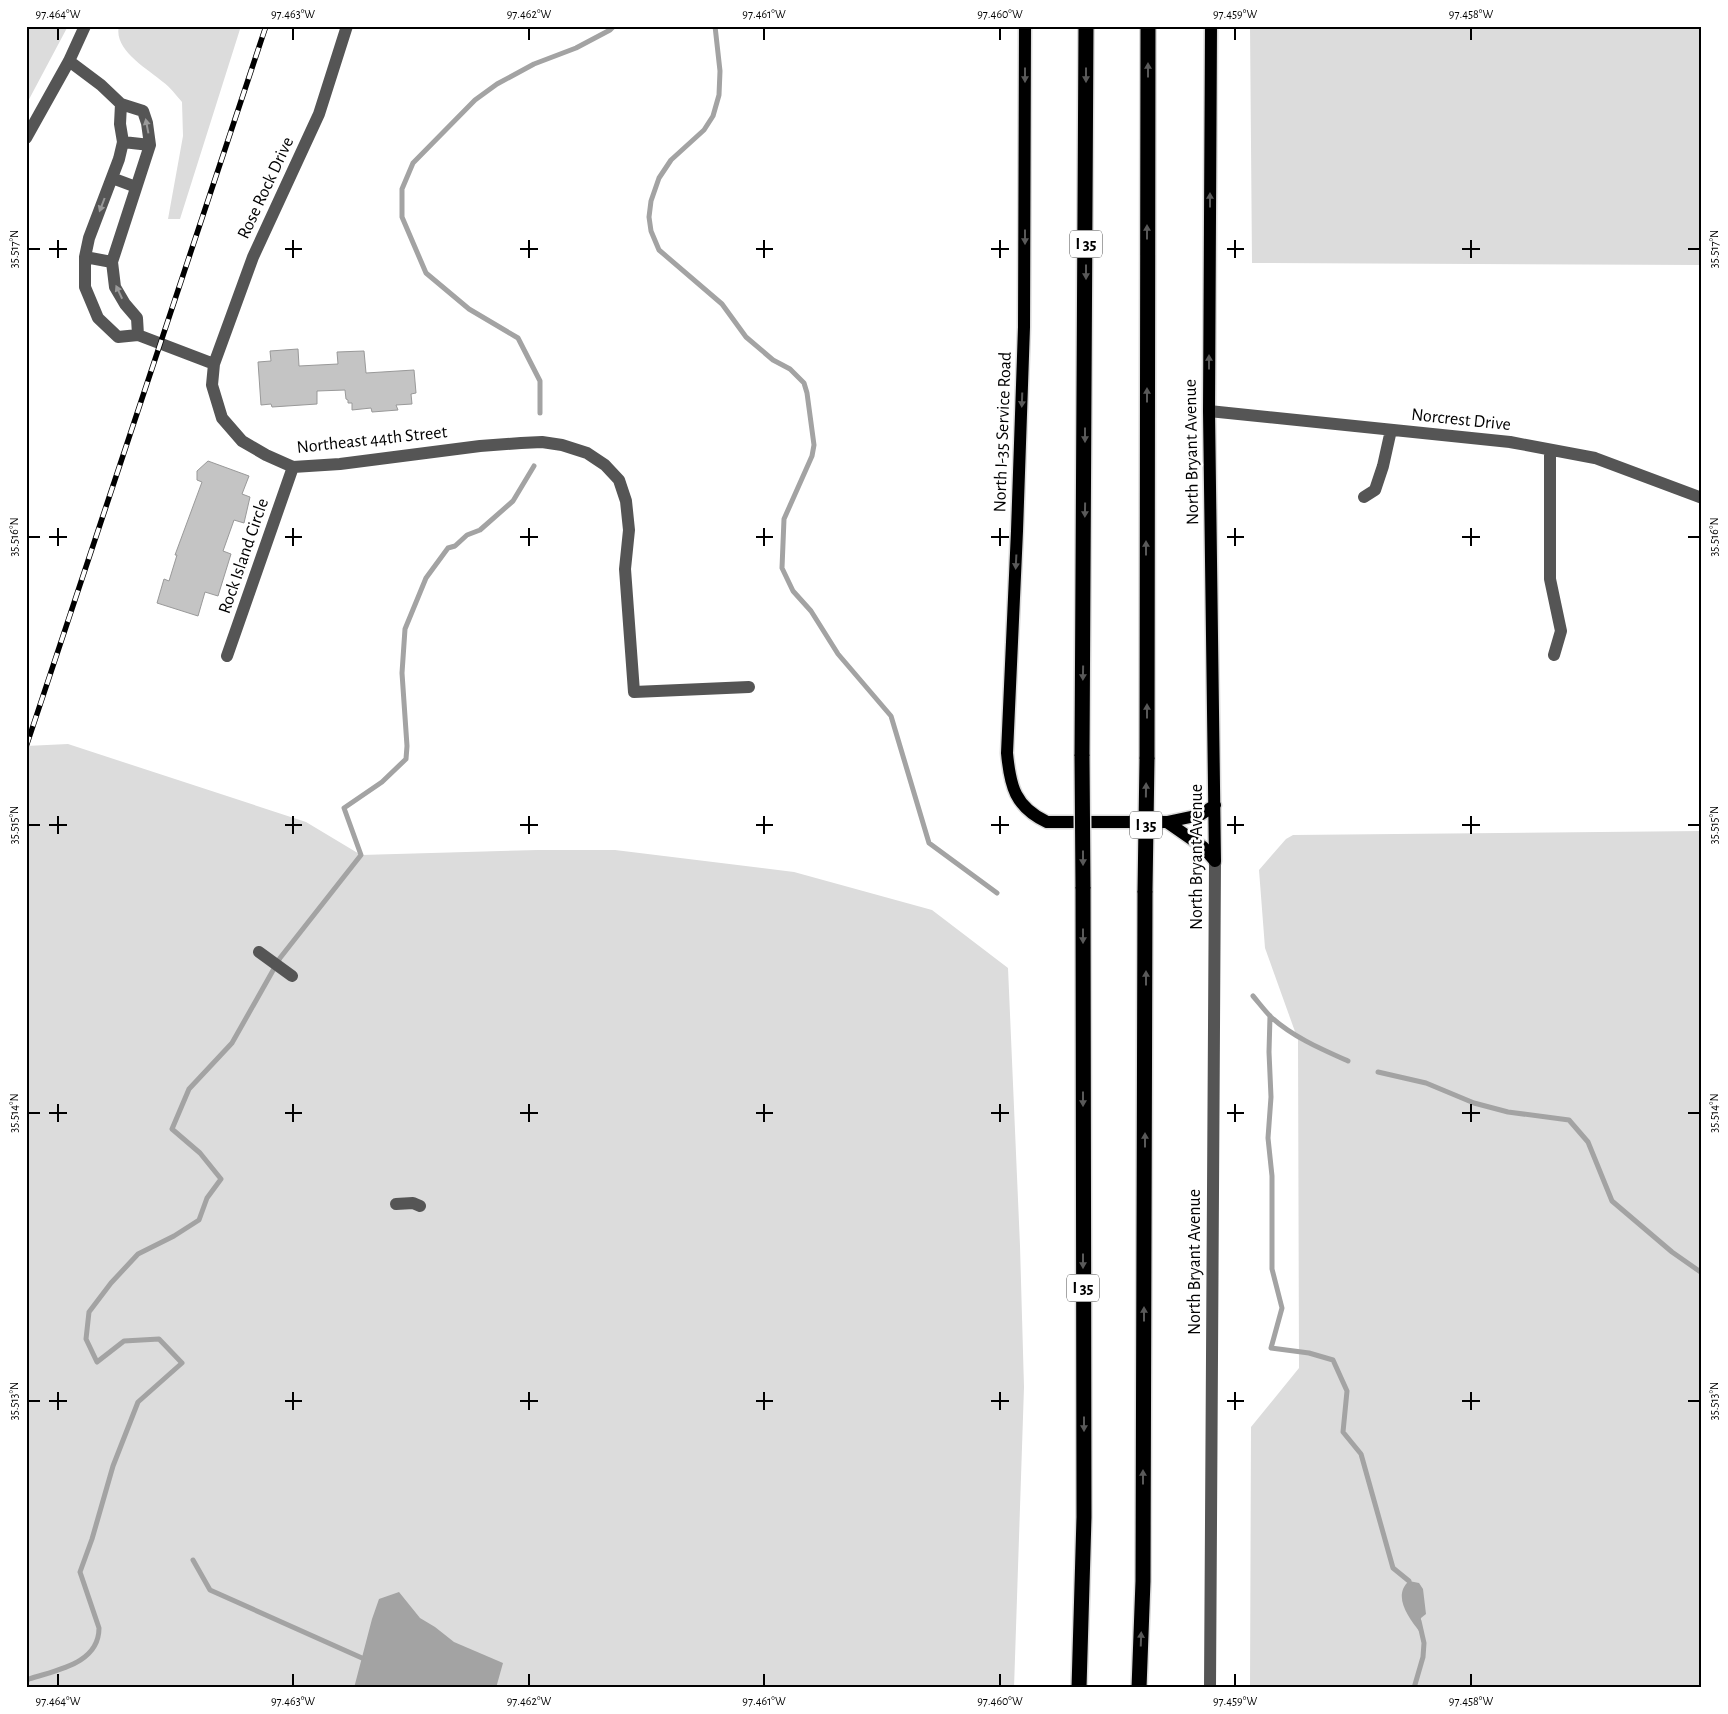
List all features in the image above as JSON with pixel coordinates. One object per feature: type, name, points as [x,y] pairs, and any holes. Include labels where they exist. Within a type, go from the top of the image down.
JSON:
[{"type":"highway","name":"I 35","points":[[1079,1688],[1084,1517],[1082,756],[1086,26]]},
{"type":"highway","name":"I 35","points":[[1139,1688],[1143,1571],[1148,26]]},
{"type":"main road","name":"North I-35 Service Road","points":[[1025,26],[1024,327],[1018,531],[1007,753],[1009,774],[1012,786],[1023,806],[1034,816],[1047,822],[1167,822],[1200,815],[1215,805]]},
{"type":"main road","name":"North Bryant Avenue","points":[[1211,26],[1209,411],[1215,861]]},
{"type":"main road","points":[[1167,822],[1203,847],[1215,861]]},
{"type":"street","points":[[26,138],[69,61],[85,26]]},
{"type":"street","name":"Rose Rock Drive","points":[[214,364],[253,257],[320,114],[347,26]]},
{"type":"street","points":[[69,61],[101,85],[121,104],[143,111],[147,123],[150,145],[112,262],[115,287],[125,304],[137,318],[138,334]]},
{"type":"street","points":[[121,104],[120,124],[123,142],[112,178],[89,238],[85,257],[85,287],[98,318],[118,338],[138,334],[214,364]]},
{"type":"street","points":[[123,142],[150,145]]},
{"type":"street","points":[[112,178],[136,187]]},
{"type":"street","points":[[85,257],[112,262]]},
{"type":"street","name":"Northeast 44th Street","points":[[214,364],[212,385],[222,418],[242,441],[266,455],[293,467],[340,464],[480,446],[521,443],[542,442],[562,445],[587,453],[605,465],[619,480],[626,501],[629,530],[625,569],[634,692],[749,687]]},
{"type":"street","name":"Norcrest Drive","points":[[1209,411],[1510,442],[1595,458],[1702,498]]},
{"type":"street","points":[[1364,497],[1374,490],[1391,430]]},
{"type":"street","points":[[1550,450],[1550,578],[1561,631],[1554,655]]},
{"type":"street","name":"Rock Island Circle","points":[[227,656],[293,467]]},
{"type":"street","name":"North Bryant Avenue","points":[[1210,1688],[1215,861]]},
{"type":"street","points":[[259,952],[292,976]]},
{"type":"street","points":[[396,1204],[413,1203],[420,1206]]},
{"type":"shaded area","points":[[26,26],[68,26],[26,105]]},
{"type":"shaded area","points":[[119,26],[241,26],[180,219],[168,219],[183,136],[182,102],[168,86],[126,51],[121,43]]},
{"type":"shaded area","points":[[1250,26],[1702,26],[1702,265],[1252,263]]},
{"type":"shaded area","points":[[68,744],[306,822],[361,855],[538,850],[615,850],[794,872],[932,910],[1008,968],[1024,1387],[1014,1688],[26,1688],[26,746]]},
{"type":"shaded area","points":[[1702,831],[1702,1688],[1250,1688],[1251,1427],[1299,1368],[1298,1040],[1265,948],[1259,870],[1286,839],[1293,835]]},
{"type":"shaded area","points":[[1409,1581],[1419,1583],[1423,1589],[1426,1614],[1421,1618],[1419,1631],[1407,1613],[1402,1600],[1404,1587]]},
{"type":"shaded area","points":[[399,1592],[420,1618],[454,1642],[503,1663],[496,1688],[354,1688],[379,1599]]},
{"type":"building","points":[[298,349],[299,366],[338,364],[337,352],[364,351],[366,373],[414,370],[416,393],[411,394],[412,404],[396,405],[398,410],[372,412],[371,408],[352,410],[352,403],[348,403],[345,390],[317,391],[317,404],[272,407],[271,404],[261,405],[258,362],[271,361],[270,351]]},
{"type":"building","points":[[208,461],[249,476],[242,494],[250,497],[244,523],[234,520],[223,551],[231,554],[218,596],[205,592],[198,616],[157,603],[164,579],[169,581],[177,555],[175,555],[202,482],[197,480],[197,471]]},
{"type":"waterway","points":[[540,413],[540,381],[518,338],[469,309],[426,273],[402,217],[402,189],[413,163],[475,100],[497,84],[534,64],[576,48],[614,26]]},
{"type":"waterway","points":[[715,26],[720,71],[719,95],[713,116],[704,130],[671,160],[659,178],[651,201],[649,217],[651,231],[659,250],[722,304],[746,337],[773,360],[790,369],[804,383],[814,445],[812,456],[784,519],[782,568],[793,591],[811,611],[838,654],[891,716],[929,843],[997,893]]},
{"type":"waterway","points":[[26,1681],[74,1664],[92,1650],[97,1640],[99,1628],[80,1572],[92,1539],[113,1466],[138,1402],[182,1363],[159,1339],[124,1341],[97,1362],[86,1339],[89,1312],[111,1283],[138,1254],[174,1236],[199,1220],[207,1198],[221,1179],[200,1153],[172,1129],[189,1089],[232,1043],[280,958],[361,855],[344,808],[382,782],[406,759],[407,746],[402,673],[405,629],[426,578],[448,548],[455,546],[467,535],[480,530],[513,501],[534,466]]},
{"type":"waterway","points":[[1253,996],[1271,1017],[1289,1031],[1348,1061]]},
{"type":"waterway","points":[[1270,1016],[1271,1097],[1268,1138],[1272,1176],[1272,1269],[1282,1308],[1271,1348],[1309,1353],[1333,1360],[1347,1391],[1343,1432],[1361,1454],[1393,1568],[1409,1581],[1410,1586]]},
{"type":"waterway","points":[[1378,1072],[1426,1083],[1474,1103],[1508,1112],[1569,1120],[1588,1142],[1612,1201],[1672,1252],[1702,1273]]},
{"type":"waterway","points":[[193,1560],[210,1590],[362,1658]]},
{"type":"waterway","points":[[1414,1688],[1423,1657],[1424,1643],[1419,1621]]},
{"type":"railway","points":[[26,747],[266,26]]}]
